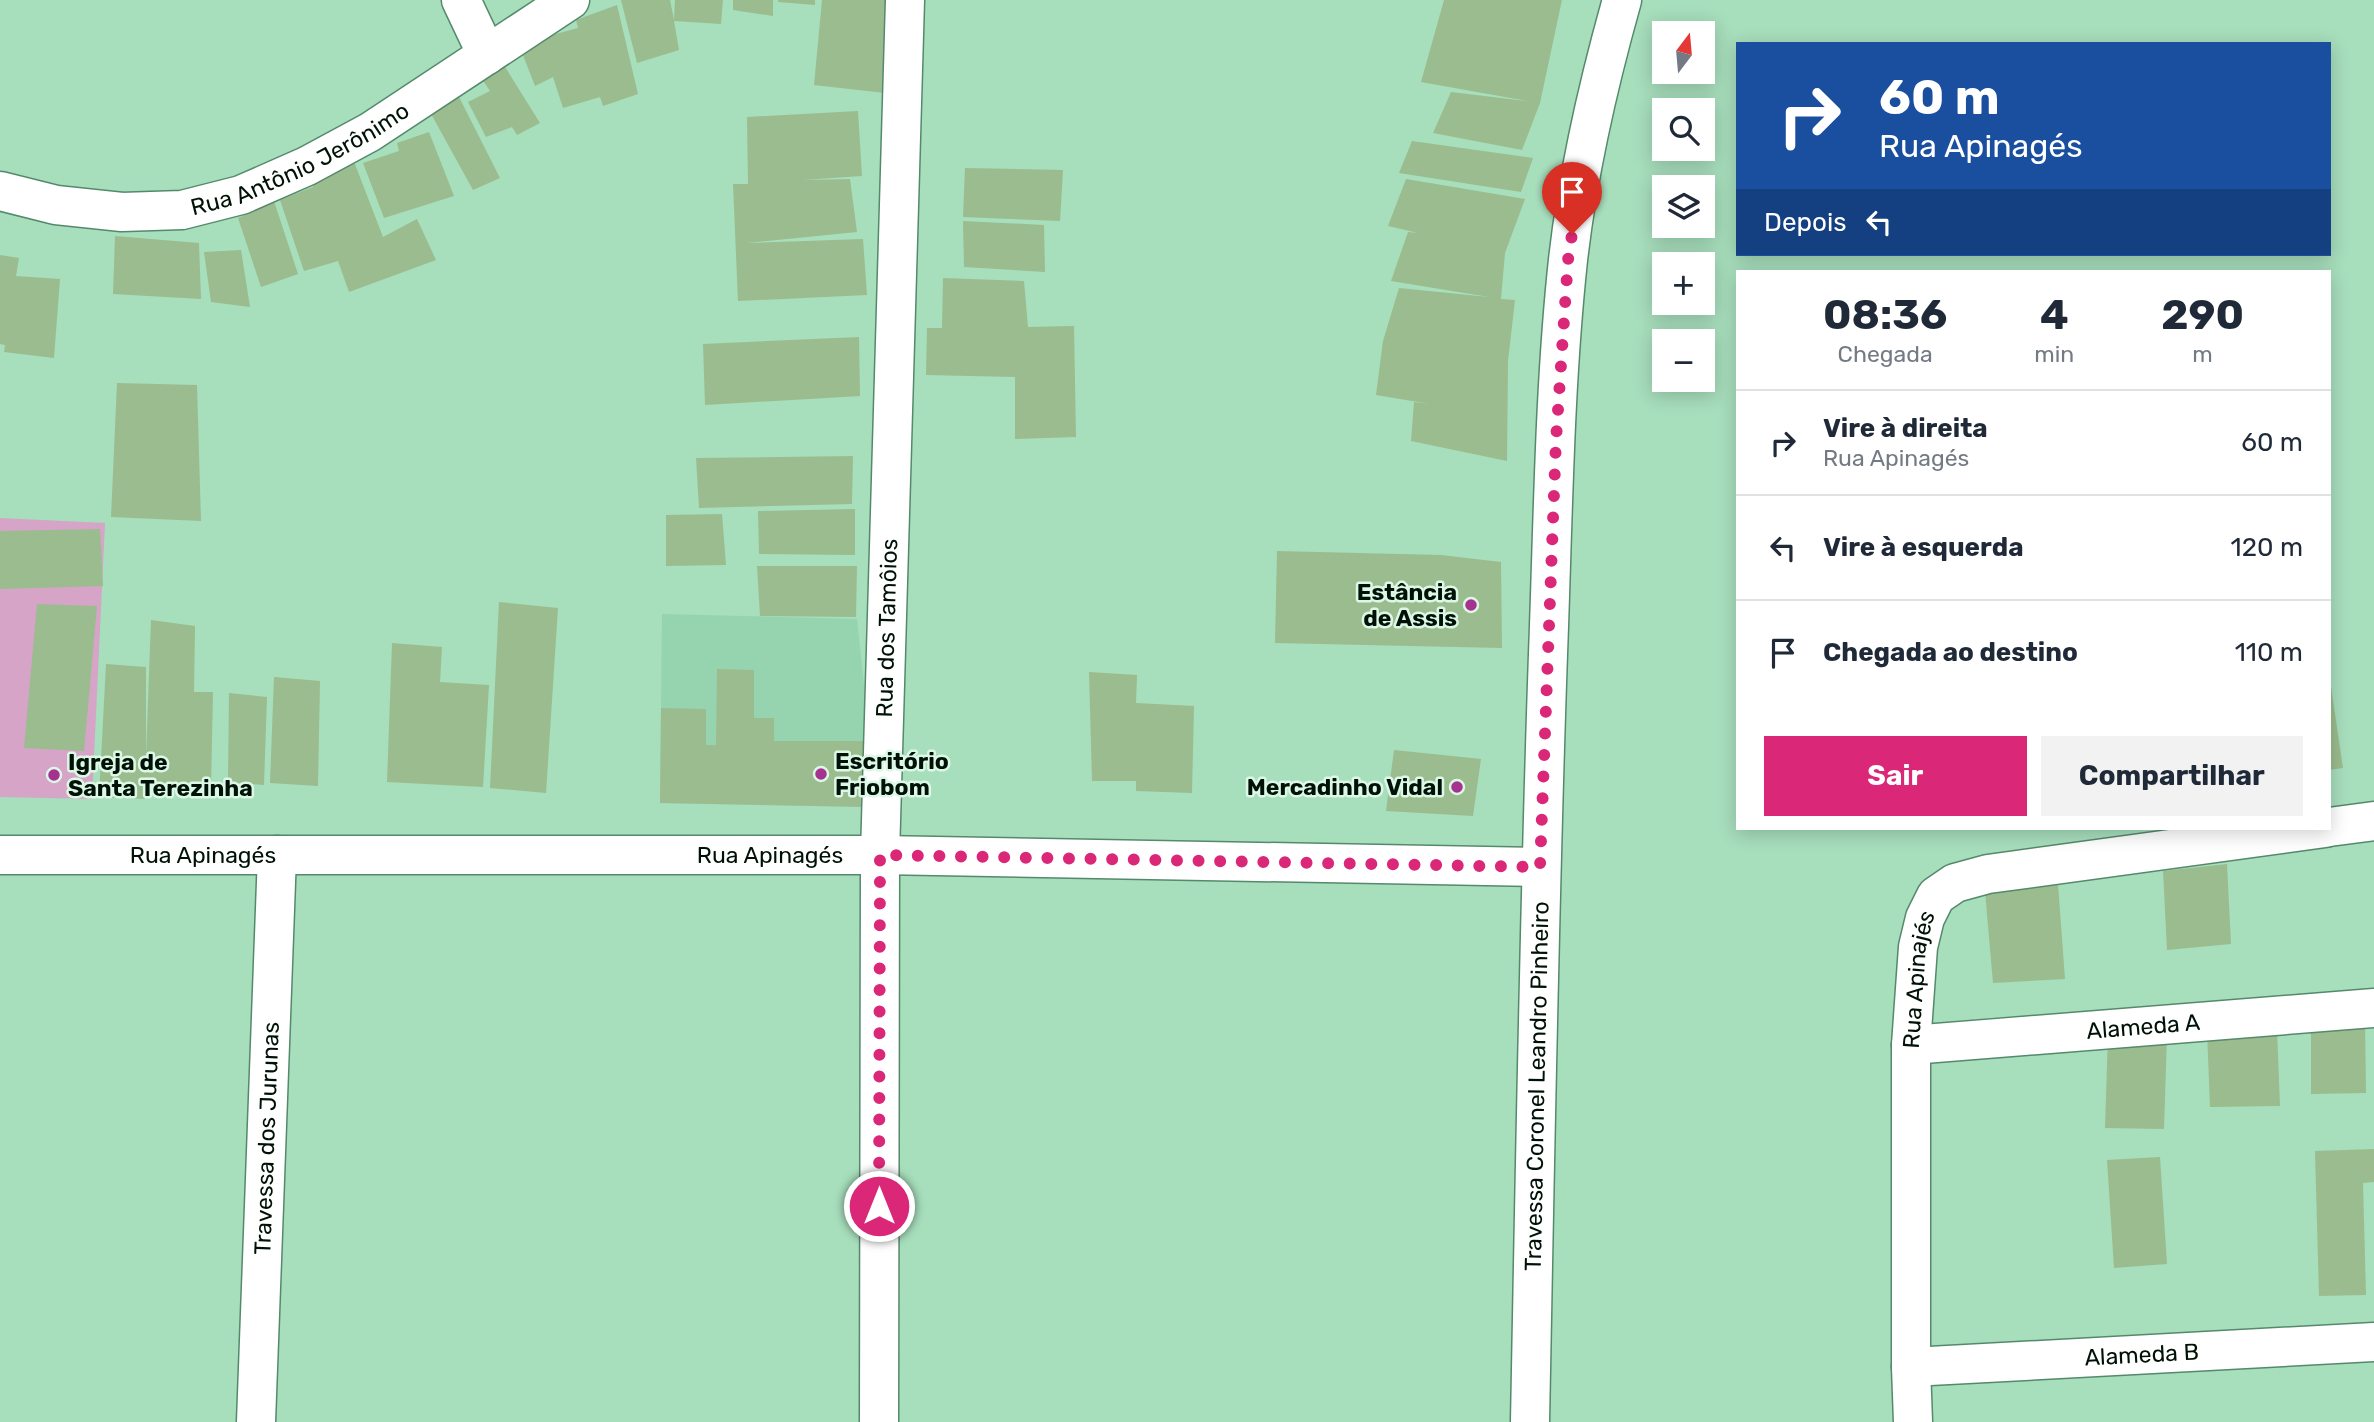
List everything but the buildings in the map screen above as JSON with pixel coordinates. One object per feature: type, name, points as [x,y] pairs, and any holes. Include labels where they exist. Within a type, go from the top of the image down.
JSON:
[{"type":"street","points":[[461,0],[487,55]]},
{"type":"street","name":"Rua Antônio Jerônimo","points":[[0,191],[56,205],[122,212],[182,210],[241,195],[307,166],[370,132],[570,0]]},
{"type":"street","name":"Rua dos Tamôios","points":[[879,1422],[880,855],[905,0]]},
{"type":"street","name":"Travessa Coronel Leandro Pinheiro","points":[[1530,1422],[1540,867],[1556,440],[1568,260],[1592,122],[1622,0]]},
{"type":"street","name":"Rua Apinajés","points":[[2331,826],[2374,821]]},
{"type":"street","name":"Rua Apinajés","points":[[1913,1422],[1911,1045],[1918,947],[1925,919],[1936,896],[1955,883],[1988,874],[2305,830]]},
{"type":"street","name":"Rua Apinagés","points":[[0,855],[880,855],[1540,867]]},
{"type":"street","name":"Travessa dos Jurunas","points":[[256,1422],[277,855]]},
{"type":"street","name":"Alameda A","points":[[1911,1045],[2374,1008]]},
{"type":"street","name":"Alameda B","points":[[1911,1367],[2374,1342]]},
{"type":"shaded area","points":[[0,518],[105,523],[92,799],[0,797]]},
{"type":"shaded area","points":[[662,614],[857,619],[870,741],[868,807],[660,803]]},
{"type":"place","name":"Estância de Assis","points":[[1471,605]]},
{"type":"place","name":"Escritório Friobom","points":[[821,774]]},
{"type":"place","name":"Igreja de Santa Terezinha","points":[[54,775]]},
{"type":"place","name":"Mercadinho Vidal","points":[[1457,787]]},
{"type":"route","points":[[879,1206],[880,855],[1540,867],[1556,440],[1572,234]]}]
